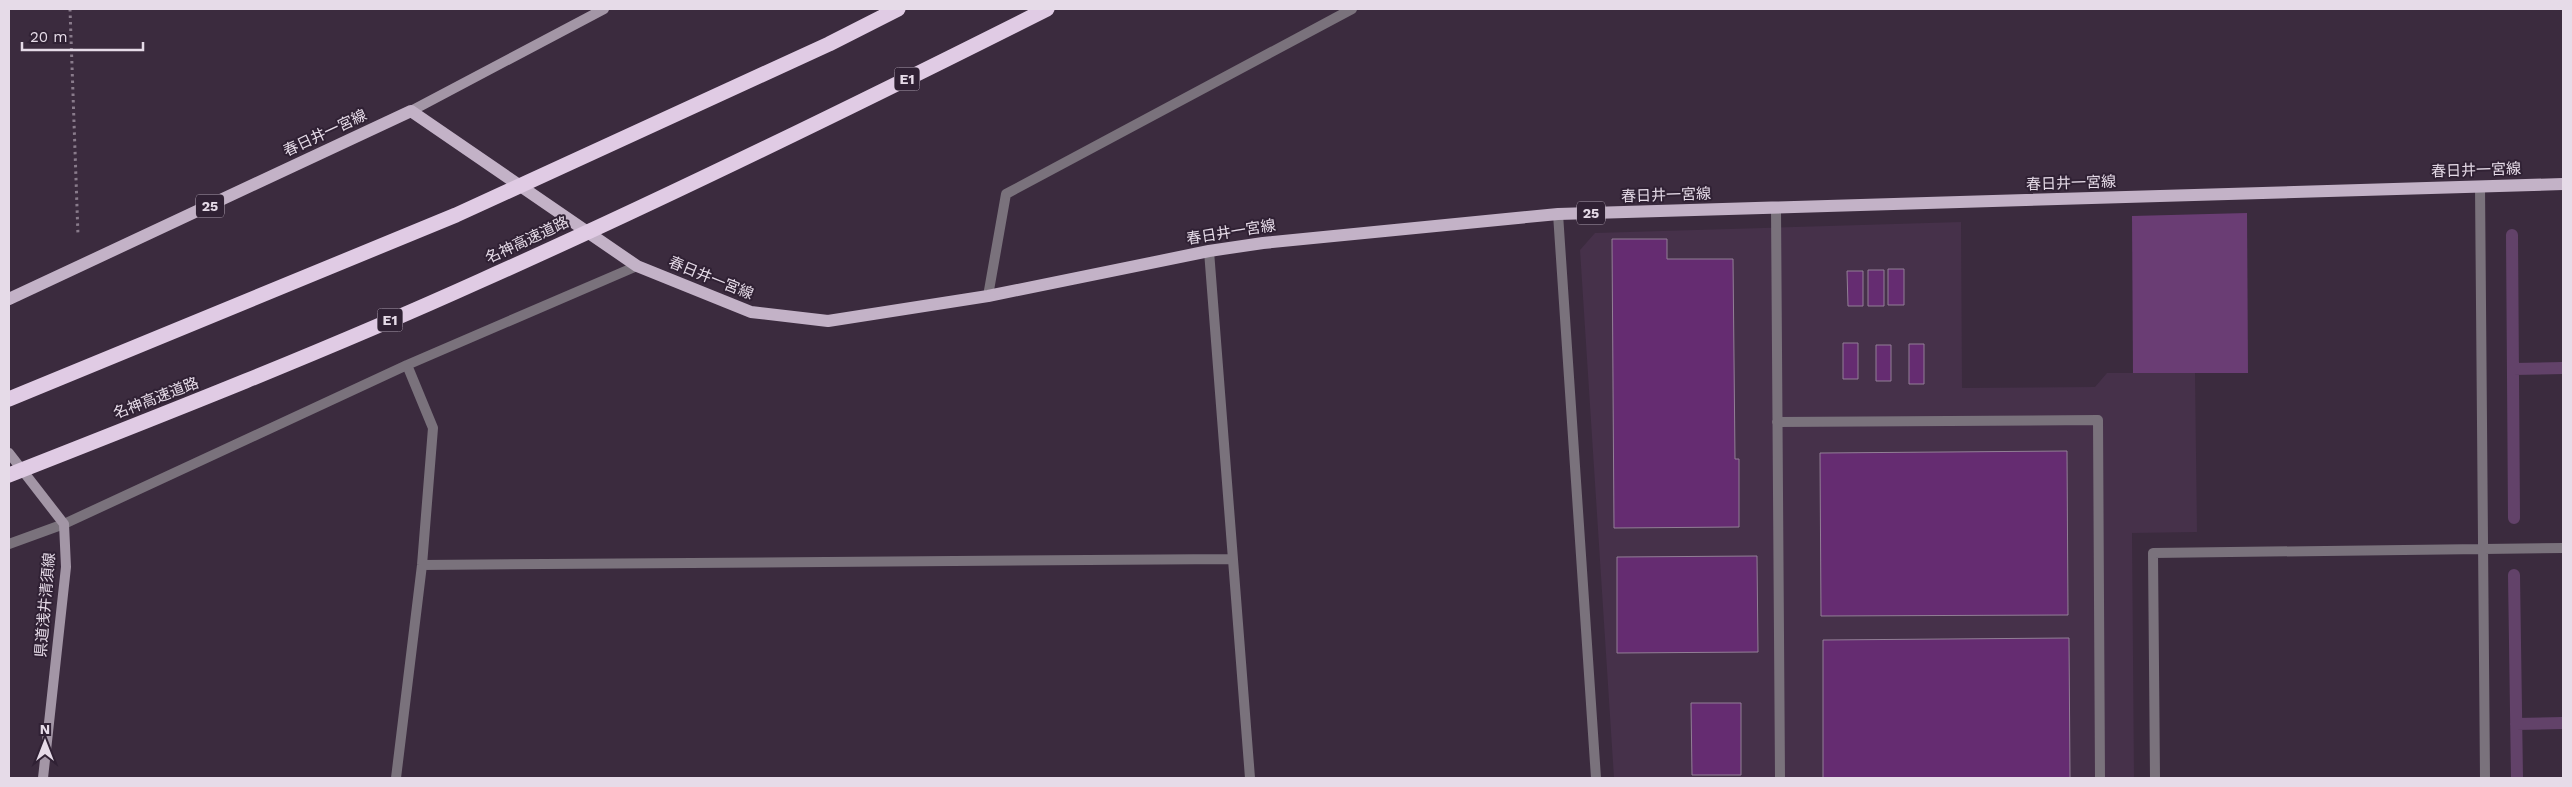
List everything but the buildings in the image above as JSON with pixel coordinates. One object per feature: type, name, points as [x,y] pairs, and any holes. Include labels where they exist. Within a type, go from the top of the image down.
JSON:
[{"type":"highway","points":[[9,399],[456,215],[763,74],[898,9]]},
{"type":"highway","name":"名神高速道路","points":[[9,475],[230,388],[480,282],[765,148],[1047,9]]},
{"type":"main road","points":[[411,110],[604,9]]},
{"type":"main road","name":"春日井一宮線","points":[[9,299],[79,268],[411,110],[637,266],[751,312],[828,321],[988,296],[1209,251],[1263,243],[1558,214],[2563,184]]},
{"type":"main road","points":[[9,453],[64,524]]},
{"type":"main road","name":"県道浅井清須線","points":[[43,778],[66,567],[64,524]]},
{"type":"street","points":[[988,296],[1006,194],[1352,9]]},
{"type":"street","points":[[2480,186],[2485,778]]},
{"type":"street","points":[[1776,208],[1780,778]]},
{"type":"street","points":[[1558,214],[1596,778]]},
{"type":"street","points":[[1209,251],[1231,559],[1250,778]]},
{"type":"street","points":[[9,544],[64,524],[407,365],[637,266]]},
{"type":"street","points":[[396,778],[422,565],[432,428],[407,365]]},
{"type":"street","points":[[1777,422],[2098,420],[2100,778]]},
{"type":"street","points":[[2155,778],[2152,553],[2563,548]]},
{"type":"street","points":[[422,565],[1231,559]]},
{"type":"path","points":[[70,9],[79,268]]},
{"type":"shaded area","points":[[2247,213],[2248,373],[2133,373],[2132,216]]},
{"type":"shaded area","points":[[1961,222],[1962,388],[2095,387],[2107,373],[2195,373],[2197,532],[2132,533],[2134,778],[1614,778],[1580,250],[1595,233]]},
{"type":"waterway","points":[[2512,235],[2514,518]]},
{"type":"waterway","points":[[2513,369],[2563,368]]},
{"type":"waterway","points":[[2514,575],[2517,778]]},
{"type":"waterway","points":[[2516,724],[2563,723]]}]
